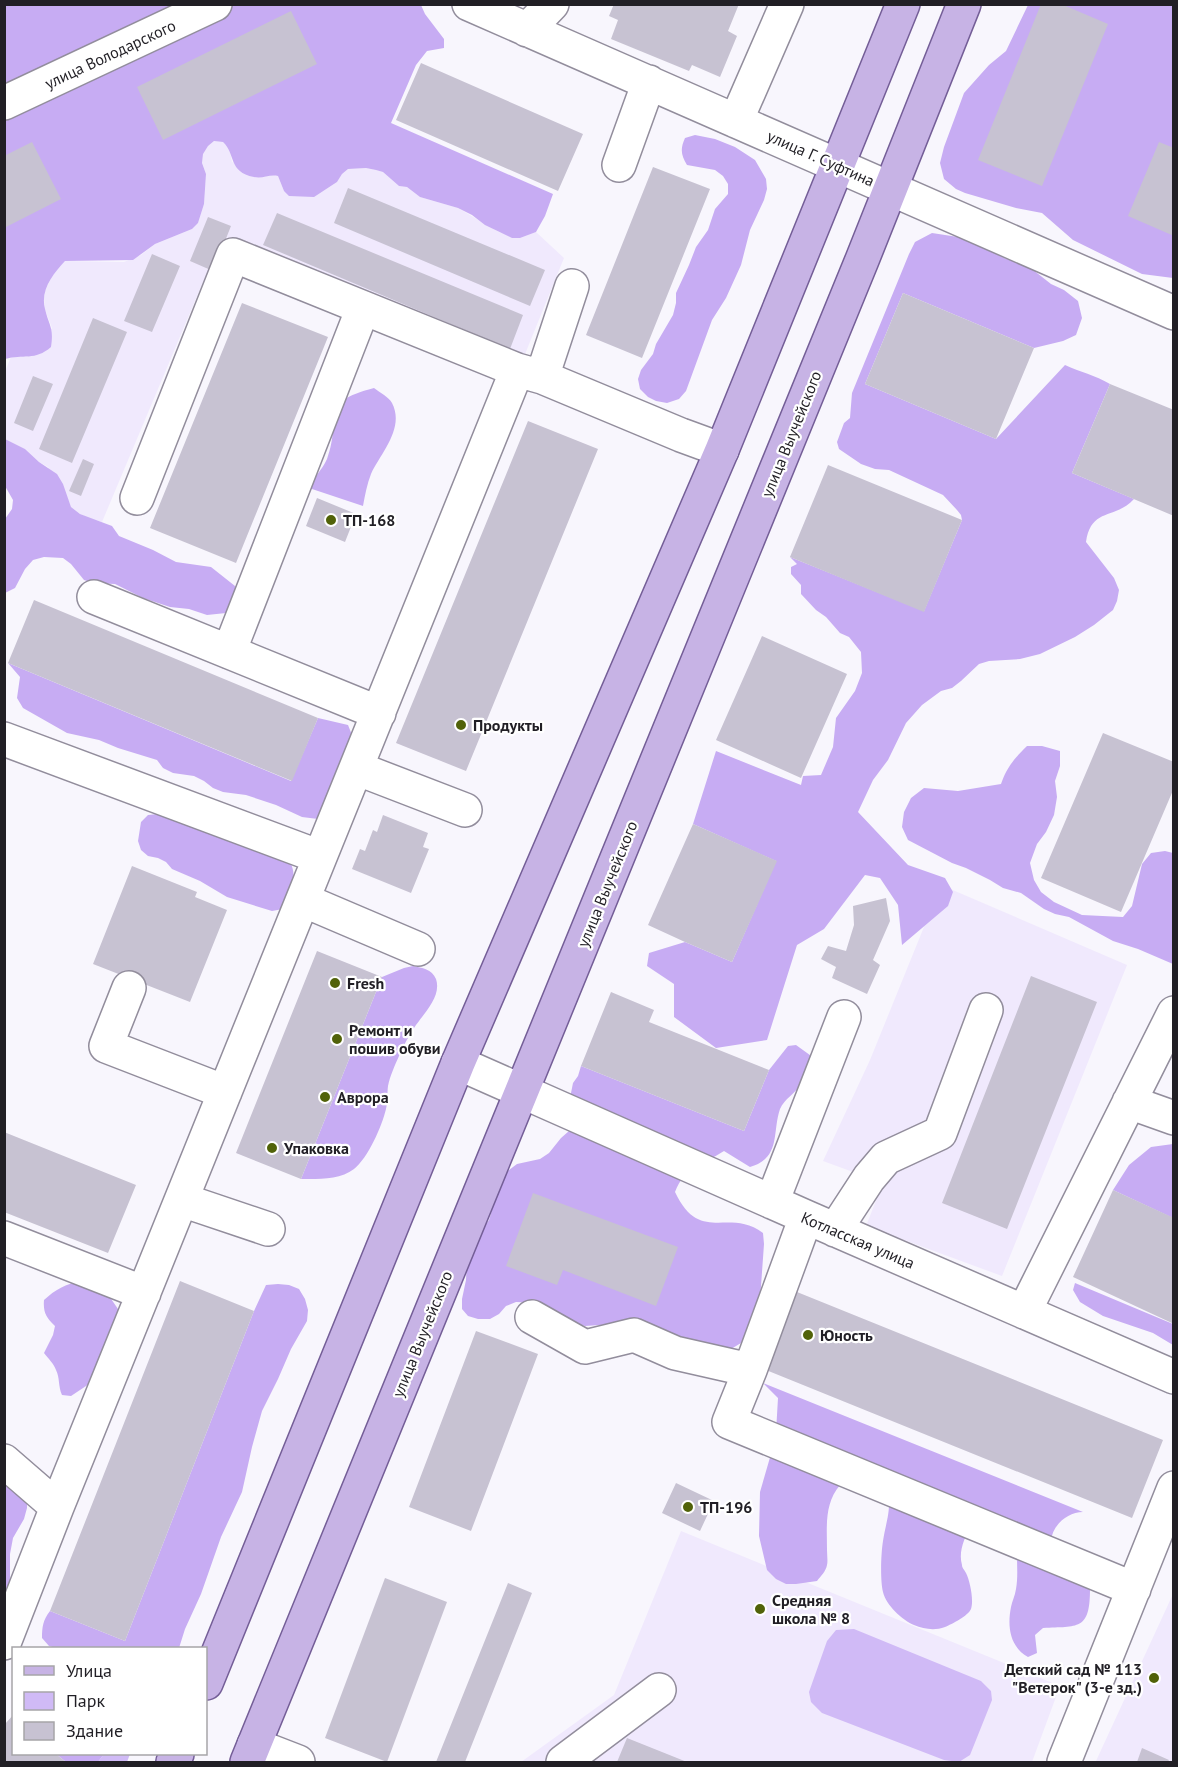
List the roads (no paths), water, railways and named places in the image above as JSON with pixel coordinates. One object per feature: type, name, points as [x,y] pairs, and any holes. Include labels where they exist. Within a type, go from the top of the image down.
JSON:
[{"type":"main road","points":[[207,1681],[458,1063],[722,450],[903,4]]},
{"type":"main road","name":"улица Выучейского","points":[[251,1754],[533,1096],[964,4]]},
{"type":"street","name":"улица Володарского","points":[[4,103],[215,4]]},
{"type":"street","name":"улица Г. Суфтина","points":[[469,4],[1173,313]]},
{"type":"street","points":[[527,30],[552,4]]},
{"type":"street","points":[[736,121],[787,4]]},
{"type":"street","points":[[619,165],[649,82]]},
{"type":"street","points":[[137,498],[233,255],[722,450]]},
{"type":"street","points":[[4,1643],[379,713],[530,373],[572,286]]},
{"type":"street","points":[[229,652],[363,308]]},
{"type":"street","points":[[94,597],[379,713]]},
{"type":"street","points":[[4,739],[320,857]]},
{"type":"street","points":[[356,768],[465,810]]},
{"type":"street","points":[[303,900],[418,949]]},
{"type":"street","points":[[129,988],[106,1046],[225,1092]]},
{"type":"street","points":[[986,1010],[940,1133],[886,1158],[869,1178],[821,1224],[750,1370],[729,1422],[1134,1589]]},
{"type":"street","points":[[1024,1312],[1173,1013]]},
{"type":"street","points":[[772,1202],[844,1017]]},
{"type":"street","name":"Котласская улица","points":[[458,1063],[1173,1377]]},
{"type":"street","points":[[1129,1102],[1173,1118]]},
{"type":"street","points":[[182,1200],[267,1229]]},
{"type":"street","points":[[4,1238],[144,1293]]},
{"type":"street","points":[[532,1317],[585,1347],[634,1335],[675,1353],[750,1370]]},
{"type":"street","points":[[4,1461],[57,1507]]},
{"type":"street","points":[[1064,1762],[1173,1488]]},
{"type":"street","points":[[563,1762],[659,1690]]},
{"type":"street","points":[[251,1754],[298,1762]]},
{"type":"place","name":"ТП-168","points":[[331,520]]},
{"type":"place","name":"Продукты","points":[[461,725]]},
{"type":"place","name":"Fresh","points":[[335,983]]},
{"type":"place","name":"Ремонт и пошив обуви","points":[[337,1039]]},
{"type":"place","name":"Аврора","points":[[325,1097]]},
{"type":"place","name":"Упаковка","points":[[272,1148]]},
{"type":"place","name":"Юность","points":[[808,1335]]},
{"type":"place","name":"ТП-196","points":[[688,1507]]},
{"type":"place","name":"Средняя школа № 8","points":[[760,1609]]},
{"type":"place","name":"Детский сад № 113 \"Ветерок\" (3-е зд.)","points":[[1154,1678]]}]
